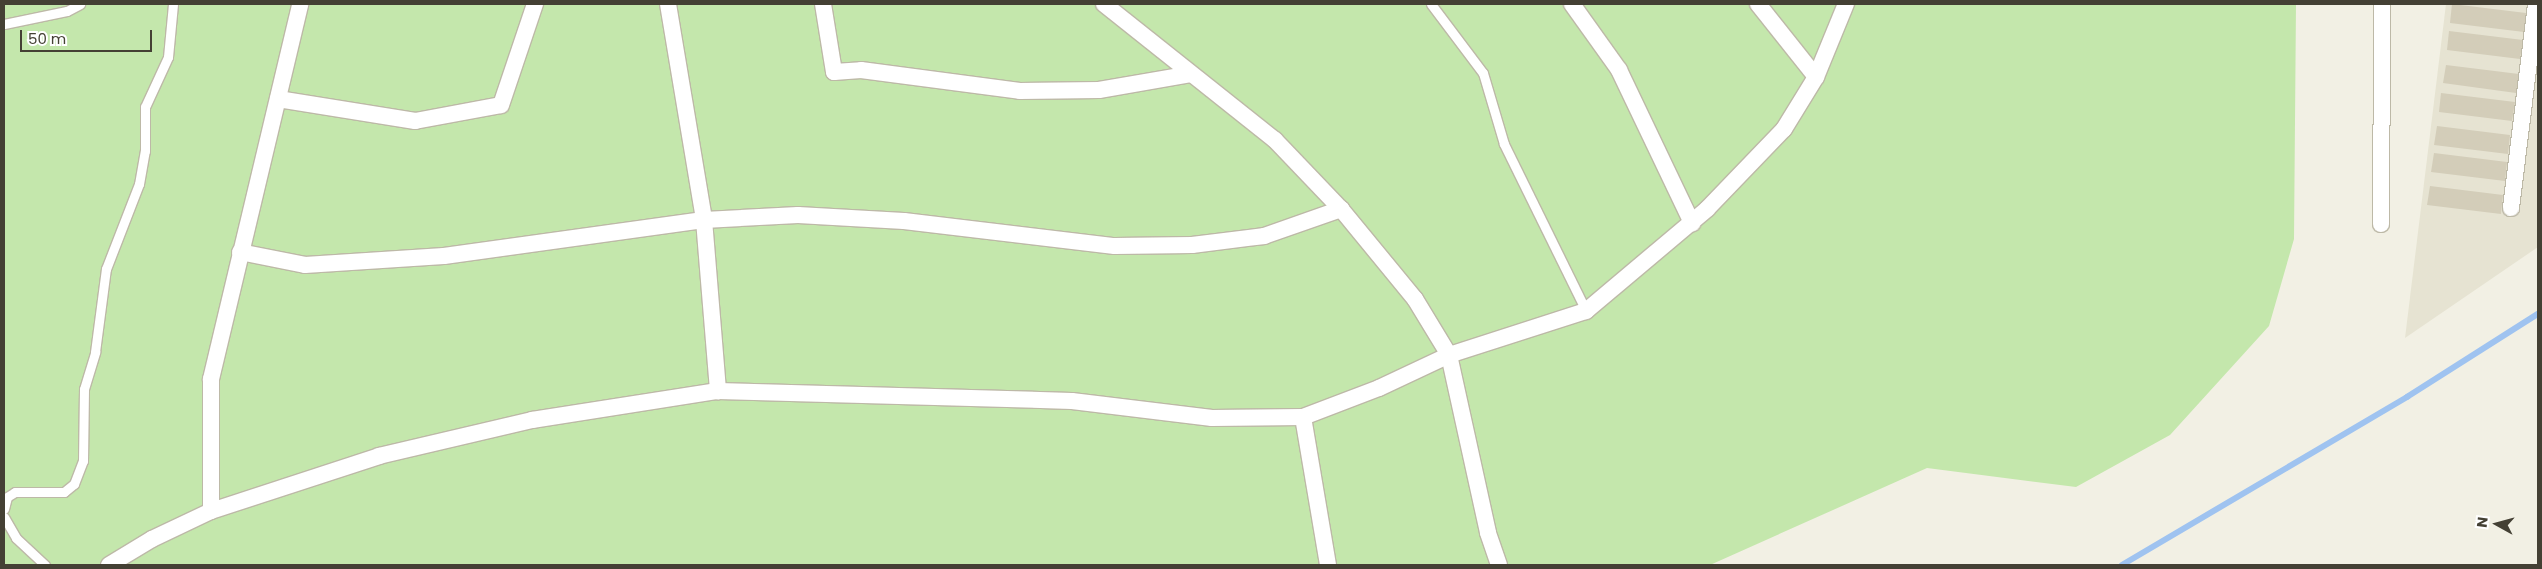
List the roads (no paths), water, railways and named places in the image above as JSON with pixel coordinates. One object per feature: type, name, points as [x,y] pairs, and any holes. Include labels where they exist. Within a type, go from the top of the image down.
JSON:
[{"type":"street","points":[[211,511],[211,379],[300,4]]},
{"type":"street","points":[[278,99],[415,121],[501,105],[535,4]]},
{"type":"street","points":[[668,4],[704,220],[718,391]]},
{"type":"street","points":[[823,4],[834,72],[861,70],[1020,91],[1099,90],[1191,74]]},
{"type":"street","points":[[1104,4],[1275,140],[1341,209],[1415,299],[1449,355],[1488,533],[1499,565]]},
{"type":"street","points":[[1572,4],[1619,70],[1692,222]]},
{"type":"street","points":[[1758,4],[1816,77]]},
{"type":"street","points":[[109,565],[152,539],[211,511],[379,456],[532,420],[718,391],[1072,400],[1212,418],[1303,417],[1379,388],[1449,355],[1586,311],[1692,222],[1784,129],[1816,77],[1846,4]]},
{"type":"street","points":[[2381,224],[2382,4]]},
{"type":"street","points":[[2512,208],[2536,4]]},
{"type":"street","points":[[240,252],[305,265],[434,256],[704,220],[798,215],[904,221],[1114,246],[1192,245],[1264,236],[1341,209]]},
{"type":"street","points":[[1303,417],[1328,565]]},
{"type":"lane","points":[[4,24],[67,11],[80,4]]},
{"type":"lane","points":[[4,509],[7,496],[15,492],[64,492],[74,484],[83,461],[84,389],[95,352],[106,270],[139,184],[145,151],[146,107],[168,57],[173,4]]},
{"type":"lane","points":[[1431,4],[1483,73],[1504,144],[1586,311]]},
{"type":"lane","points":[[4,517],[16,538],[45,565]]},
{"type":"waterway","points":[[2122,565],[2407,397],[2538,314]]}]
